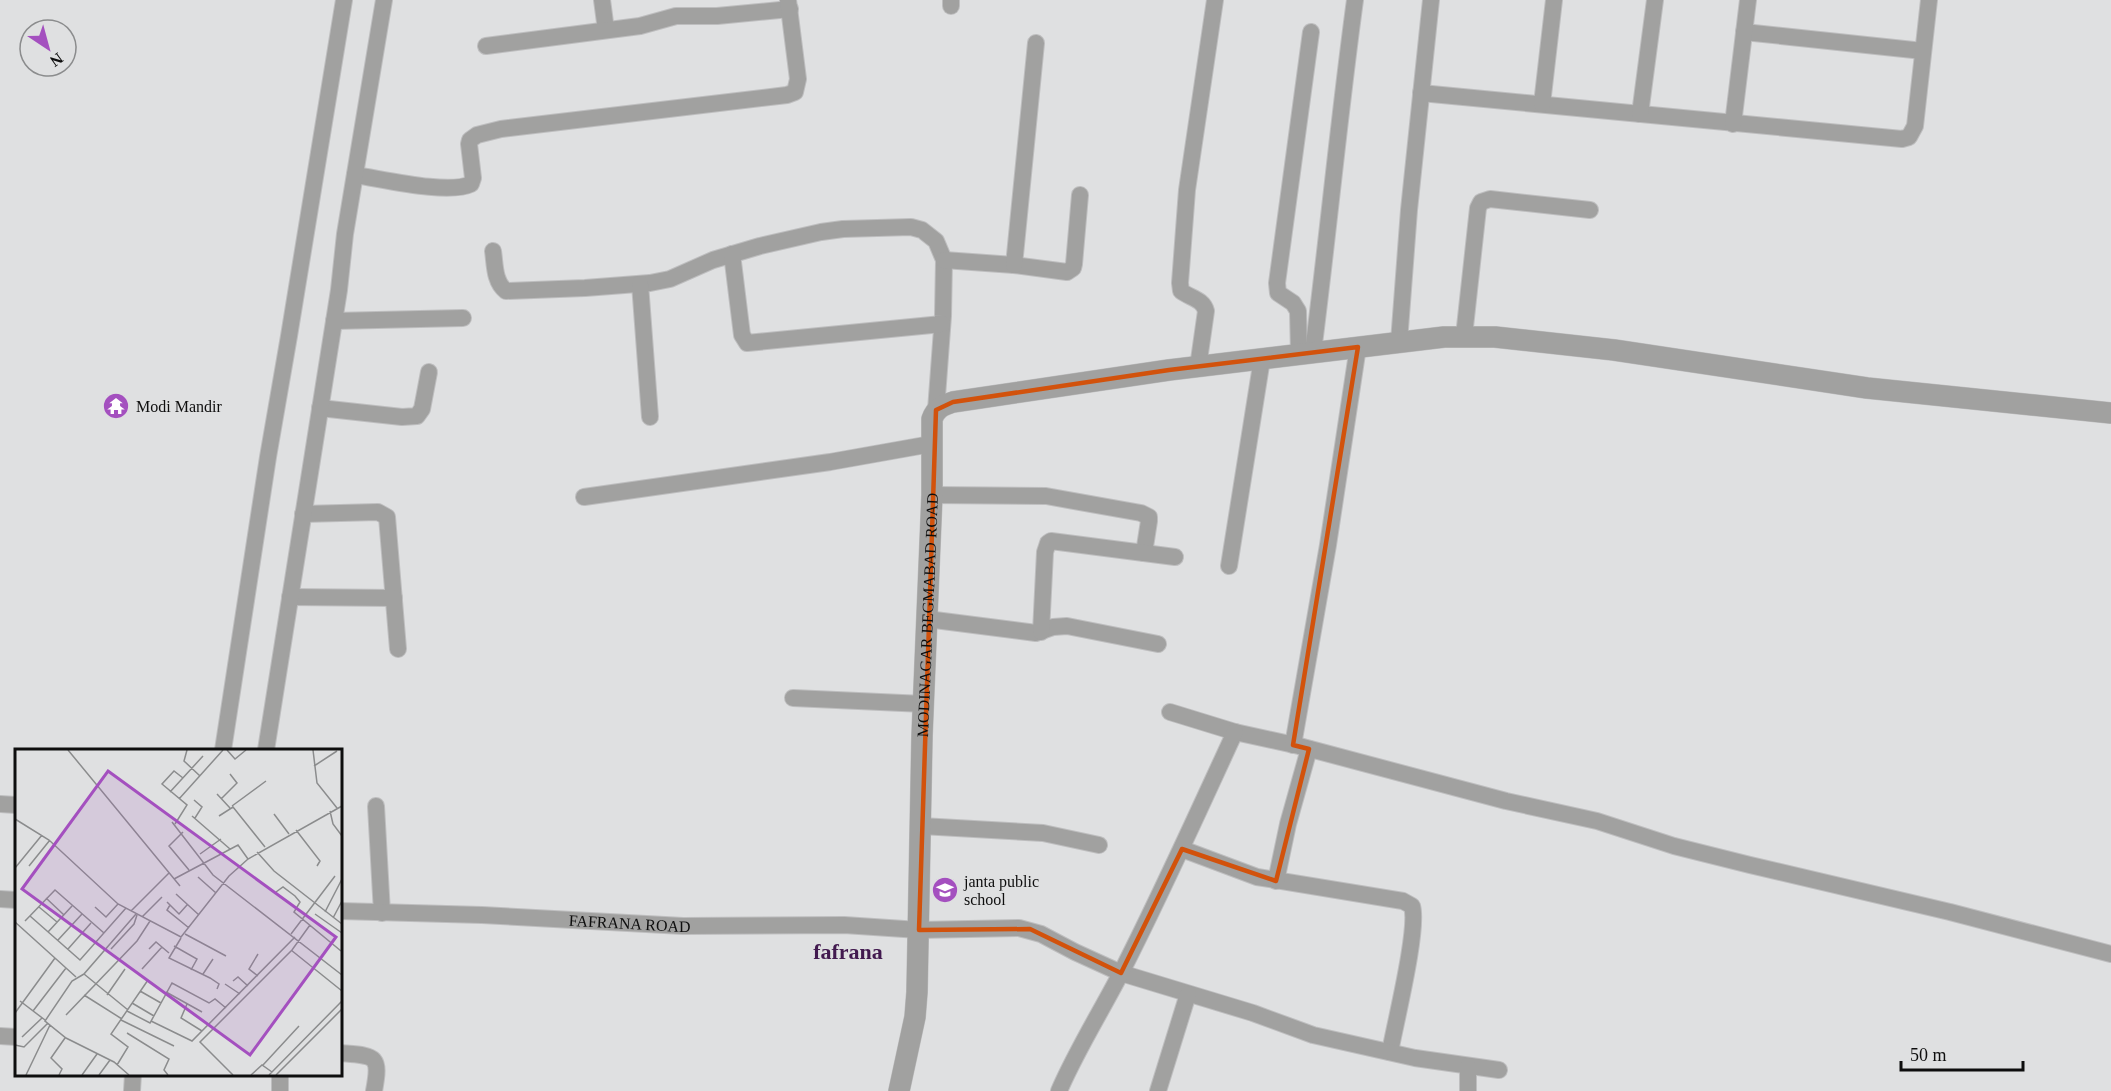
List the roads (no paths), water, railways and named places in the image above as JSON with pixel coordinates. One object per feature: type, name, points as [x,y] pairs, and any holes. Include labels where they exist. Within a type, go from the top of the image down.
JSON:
[{"type":"street","points":[[222,749],[267,457],[344,0]]},
{"type":"street","points":[[266,749],[384,0]]},
{"type":"street","points":[[602,0],[606,30]]},
{"type":"street","points":[[1207,366],[1205,305],[1181,291],[1180,283],[1187,190],[1215,0]]},
{"type":"street","points":[[1306,353],[1330,221],[1340,115],[1355,0]]},
{"type":"street","points":[[1400,342],[1409,210],[1431,0]]},
{"type":"street","points":[[1542,104],[1554,0]]},
{"type":"street","points":[[1640,114],[1655,0]]},
{"type":"street","points":[[1733,124],[1748,0]]},
{"type":"street","points":[[1421,93],[1902,139],[1909,137],[1916,126],[1929,0]]},
{"type":"street","points":[[355,175],[443,188],[462,188],[471,184],[473,178],[469,144],[470,140],[477,135],[501,129],[787,95],[795,92],[798,79],[789,4],[717,16],[676,16],[640,26],[486,46]]},
{"type":"street","points":[[1306,353],[1298,311],[1293,303],[1278,293],[1277,283],[1311,32]]},
{"type":"street","points":[[1744,32],[1923,51]]},
{"type":"street","points":[[1014,265],[1036,43]]},
{"type":"street","points":[[944,260],[1014,265],[1062,272],[1071,270],[1074,264],[1080,195]]},
{"type":"street","points":[[1464,336],[1478,207],[1481,202],[1490,199],[1590,210]]},
{"type":"street","points":[[493,251],[498,280],[506,291],[585,288],[640,284],[670,279],[732,254],[821,232],[911,227],[922,230],[936,241],[944,260],[936,410],[953,402],[1207,366],[1464,336],[1495,337],[1614,350],[1868,388],[2111,413]]},
{"type":"street","points":[[732,254],[742,335],[747,343],[942,324]]},
{"type":"street","points":[[640,284],[650,417]]},
{"type":"street","points":[[334,321],[463,318]]},
{"type":"street","points":[[1293,745],[1332,522],[1358,347]]},
{"type":"street","points":[[1229,566],[1262,359]]},
{"type":"street","points":[[320,408],[402,417],[417,416],[422,409],[429,372]]},
{"type":"street","name":"MODINAGAR BEGMABAD ROAD","points":[[899,1091],[915,1017],[932,495],[932,419],[936,410]]},
{"type":"street","points":[[584,496],[830,462],[932,444]]},
{"type":"street","points":[[932,495],[1046,496],[1142,513],[1149,517],[1144,553]]},
{"type":"street","points":[[303,514],[378,512],[385,514],[388,521],[398,648]]},
{"type":"street","points":[[1041,632],[1045,552],[1048,543],[1056,540],[1175,558]]},
{"type":"street","points":[[290,597],[394,598]]},
{"type":"street","points":[[927,619],[1028,633],[1067,626],[1158,644]]},
{"type":"street","points":[[794,698],[924,704]]},
{"type":"street","points":[[1170,712],[1235,732],[1310,749],[1506,801],[1597,821],[1674,846],[1950,912],[2111,954]]},
{"type":"street","points":[[1059,1091],[1088,1031],[1121,973],[1182,849],[1235,732]]},
{"type":"street","points":[[1276,881],[1288,824],[1310,749]]},
{"type":"street","points":[[0,804],[15,805]]},
{"type":"street","points":[[376,806],[382,913]]},
{"type":"street","points":[[921,826],[1043,832],[1099,844]]},
{"type":"street","points":[[1182,849],[1257,877],[1403,901],[1412,906],[1410,948],[1390,1052]]},
{"type":"street","points":[[0,898],[15,900]]},
{"type":"street","name":"FAFRANA ROAD","points":[[342,911],[482,915],[683,926],[844,925],[919,930],[1030,929],[1121,973],[1253,1013],[1313,1035],[1390,1052],[1499,1070]]},
{"type":"street","points":[[1158,1091],[1188,994]]},
{"type":"street","points":[[0,1036],[15,1037]]},
{"type":"street","points":[[342,1053],[367,1056],[373,1059],[377,1071],[374,1091]]},
{"type":"street","points":[[1468,1066],[1468,1091]]},
{"type":"street","points":[[132,1091],[133,1076]]},
{"type":"place","name":"Modi Mandir","points":[[116,406]]},
{"type":"place","name":"janta public school","points":[[945,890]]},
{"type":"district","name":"fafrana","points":[[848,951]]}]
